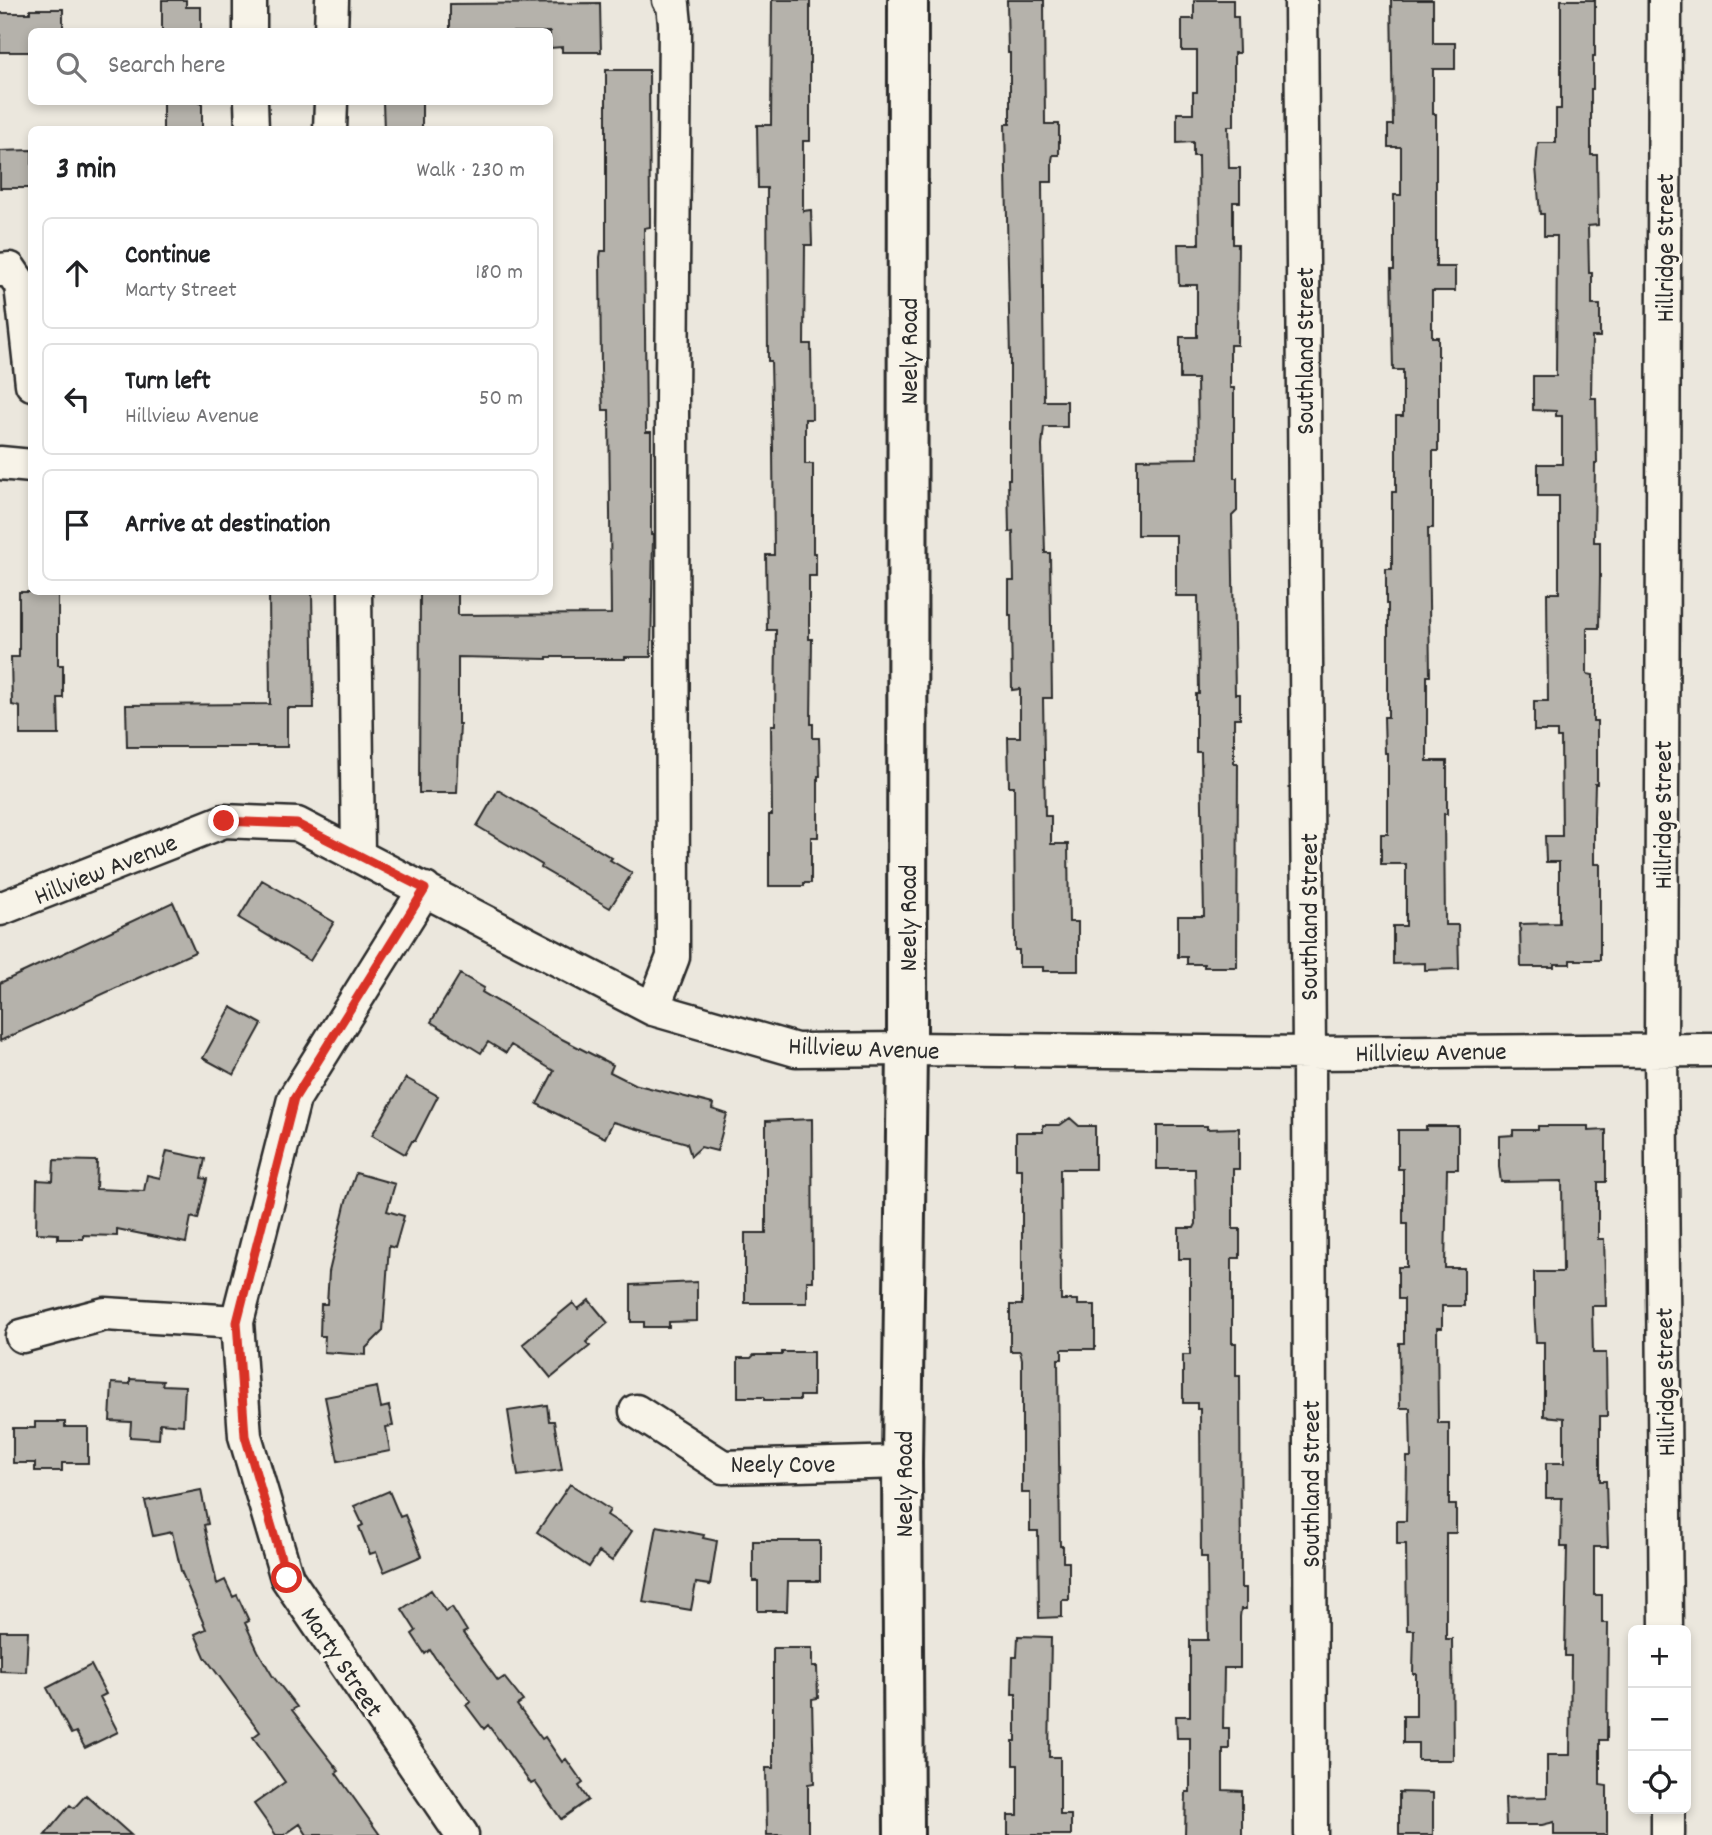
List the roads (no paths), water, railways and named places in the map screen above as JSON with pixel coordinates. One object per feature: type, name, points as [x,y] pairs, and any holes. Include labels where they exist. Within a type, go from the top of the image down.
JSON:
[{"type":"street","points":[[250,0],[250,28]]},
{"type":"street","points":[[331,28],[332,0]]},
{"type":"street","points":[[653,1009],[673,957],[672,401],[675,24],[673,4],[669,0]]},
{"type":"street","name":"Neely Road","points":[[904,1835],[902,1462],[906,1049],[908,0]]},
{"type":"street","name":"Southland Street","points":[[1301,0],[1309,1053],[1311,1835]]},
{"type":"street","name":"Hillridge Street","points":[[1665,0],[1661,1049],[1666,1625]]},
{"type":"street","points":[[251,105],[251,126]]},
{"type":"street","points":[[330,126],[331,105]]},
{"type":"street","points":[[0,270],[10,270],[21,285],[28,348]]},
{"type":"street","points":[[0,463],[28,466]]},
{"type":"street","points":[[355,595],[358,855]]},
{"type":"street","name":"Hillview Avenue","points":[[0,909],[224,821],[297,824],[653,1009],[796,1050],[1309,1053],[1712,1050]]},
{"type":"street","name":"Marty Street","points":[[425,889],[294,1099],[237,1322],[245,1436],[287,1578],[461,1835]]},
{"type":"street","points":[[22,1336],[105,1314],[237,1322]]},
{"type":"street","name":"Neely Cove","points":[[636,1411],[723,1467],[902,1462]]},
{"type":"street","points":[[1668,1814],[1668,1835]]}]
